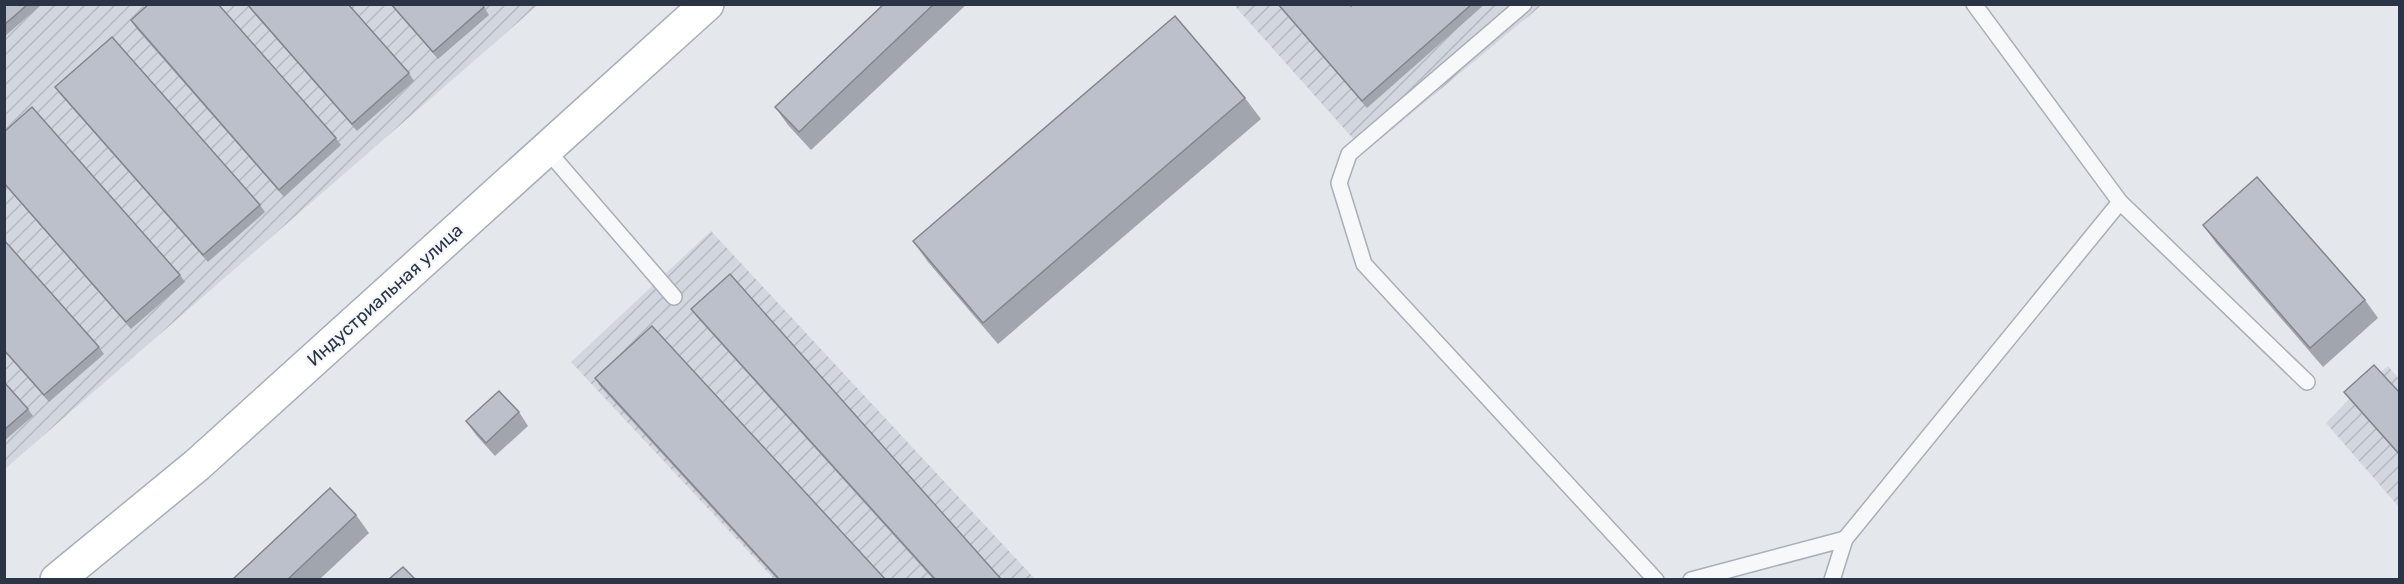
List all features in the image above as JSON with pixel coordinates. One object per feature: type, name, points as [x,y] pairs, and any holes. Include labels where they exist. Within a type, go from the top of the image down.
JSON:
[{"type":"street","name":"Индустриальная улица","points":[[57,579],[197,465],[707,4]]},
{"type":"lane","points":[[1524,4],[1349,154],[1339,183],[1364,264],[1656,579]]},
{"type":"lane","points":[[1974,4],[2120,202],[2307,382]]},
{"type":"lane","points":[[546,149],[674,297]]},
{"type":"lane","points":[[1832,579],[1845,539],[2120,202]]},
{"type":"lane","points":[[1691,579],[1845,539]]},
{"type":"shaded area","points":[[5,5],[538,5],[5,469]]},
{"type":"shaded area","points":[[1234,5],[1542,5],[1365,152]]},
{"type":"shaded area","points":[[711,231],[1035,579],[774,579],[571,362]]},
{"type":"shaded area","points":[[2388,366],[2399,379],[2399,507],[2326,423],[2349,399]]},
{"type":"building","points":[[4,4],[28,4],[4,25]]},
{"type":"building","points":[[149,4],[218,4],[336,138],[279,190],[131,20]]},
{"type":"building","points":[[247,4],[348,4],[409,73],[352,124]]},
{"type":"building","points":[[391,4],[482,4],[484,7],[433,52]]},
{"type":"building","points":[[884,4],[934,4],[799,132],[775,107]]},
{"type":"building","points":[[1278,4],[1350,4],[1351,6],[1352,4],[1472,4],[1362,101]]},
{"type":"building","points":[[1175,16],[1245,98],[983,323],[913,241]]},
{"type":"building","points":[[112,37],[260,205],[203,255],[55,87]]},
{"type":"building","points":[[32,107],[180,275],[126,322],[4,183],[4,132]]},
{"type":"building","points":[[2257,177],[2365,300],[2310,348],[2203,225]]},
{"type":"building","points":[[4,240],[99,347],[44,395],[4,350]]},
{"type":"building","points":[[730,274],[1001,579],[935,579],[691,309]]},
{"type":"building","points":[[652,326],[885,579],[779,579],[595,378]]},
{"type":"building","points":[[2374,365],[2400,393],[2400,455],[2344,392]]},
{"type":"building","points":[[4,382],[28,409],[4,430]]},
{"type":"building","points":[[499,391],[519,412],[486,443],[466,421]]},
{"type":"building","points":[[330,488],[356,515],[288,579],[233,579]]},
{"type":"building","points":[[403,567],[415,579],[389,579]]}]
